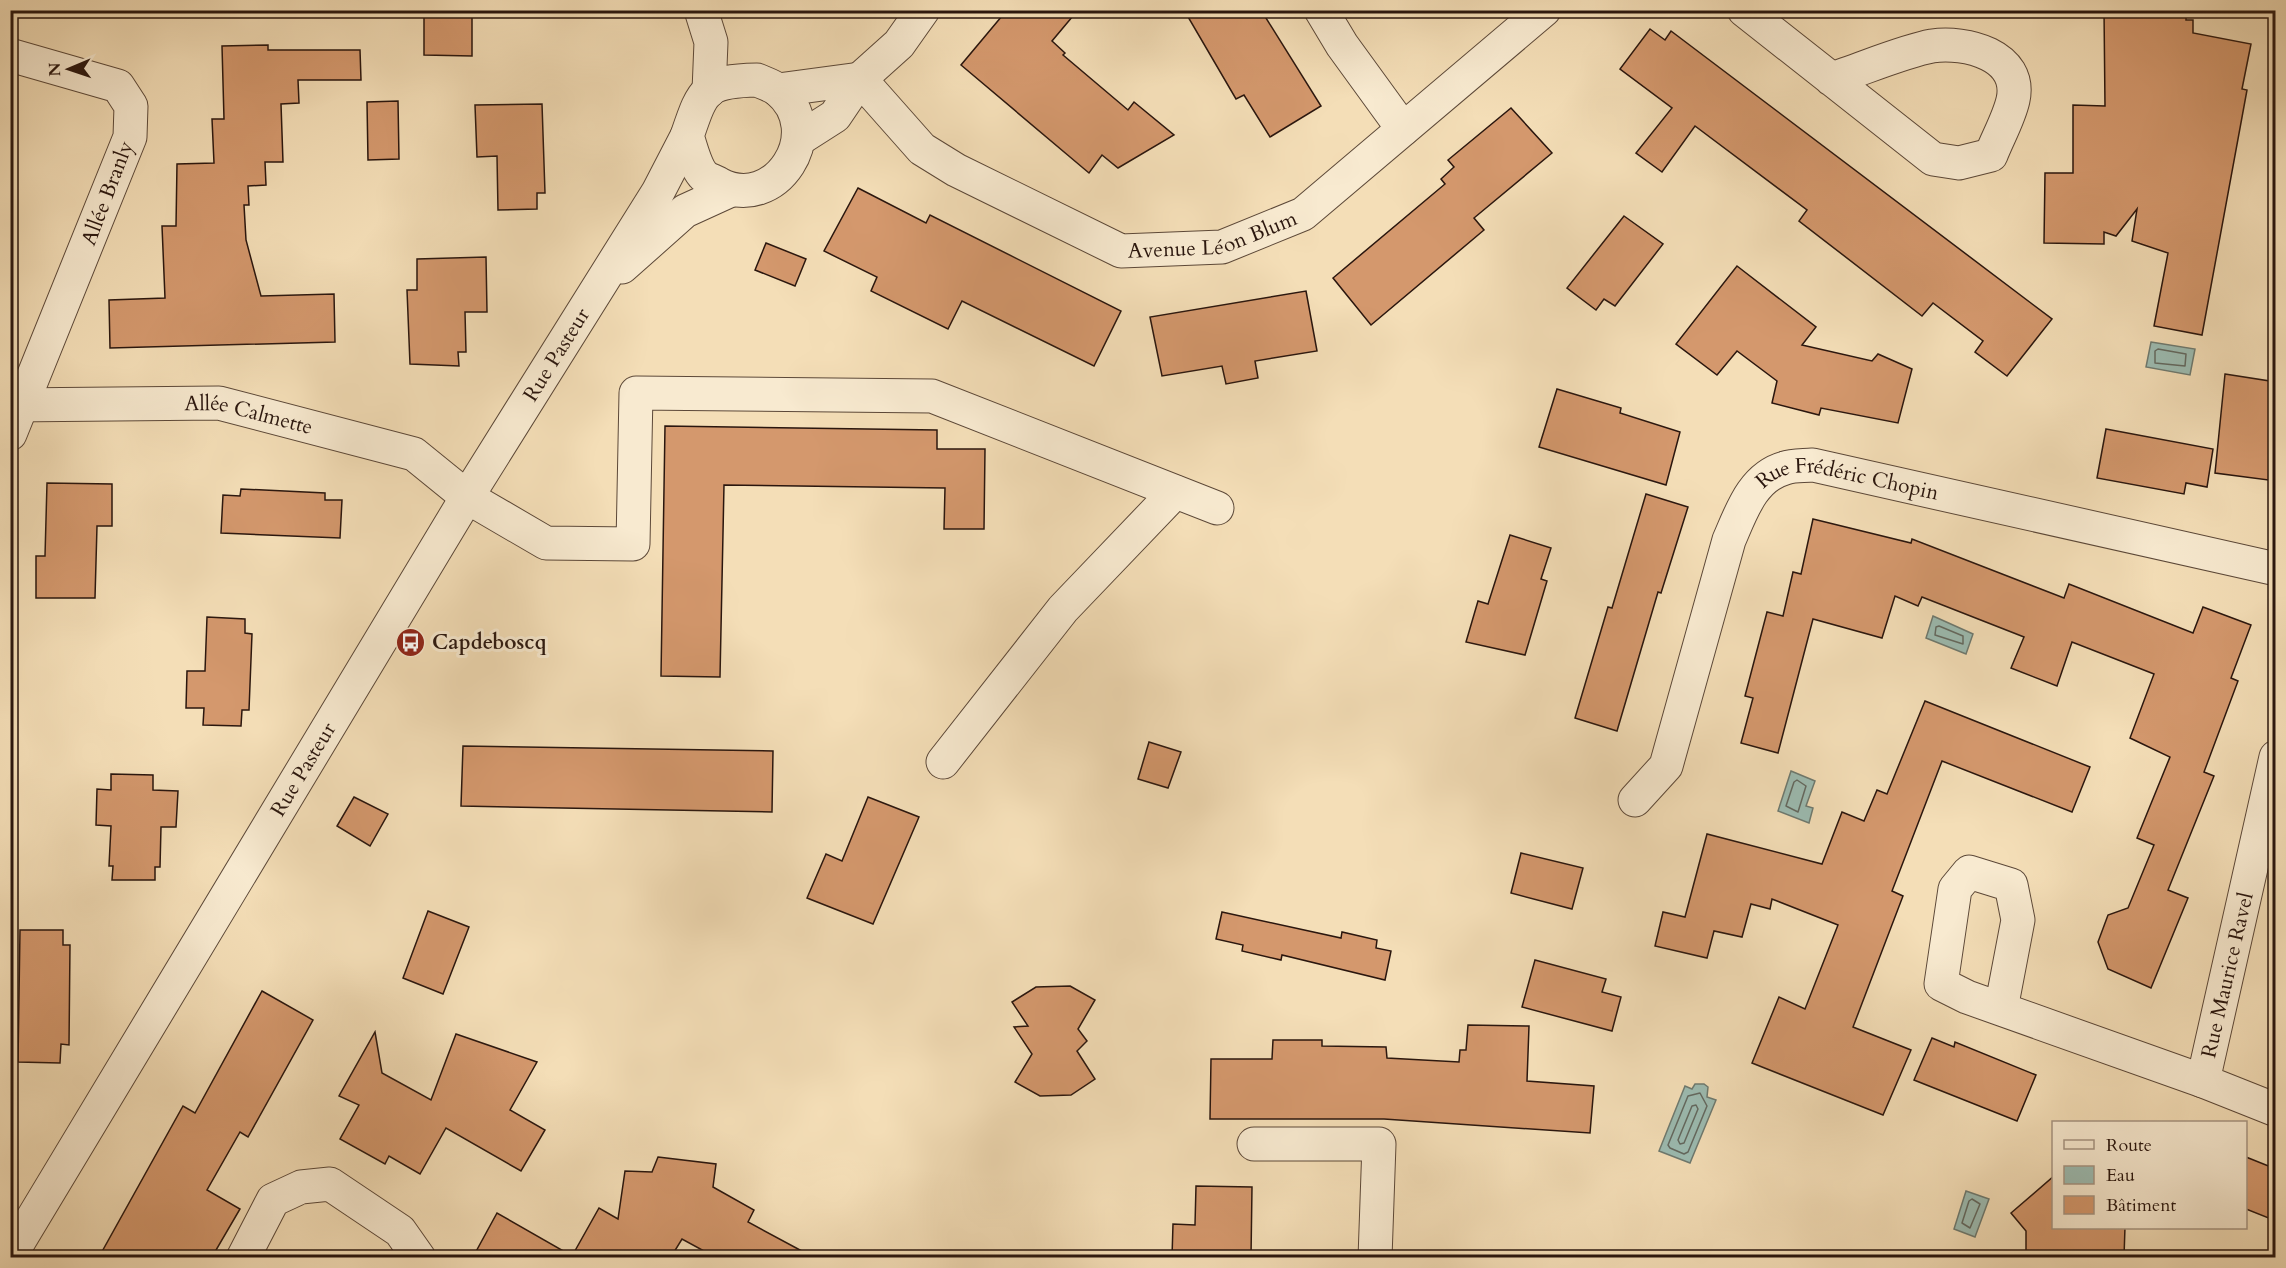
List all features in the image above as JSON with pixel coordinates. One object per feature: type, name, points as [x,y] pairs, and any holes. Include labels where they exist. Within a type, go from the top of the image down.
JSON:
[{"type":"street","points":[[701,10],[711,42],[709,91]]},
{"type":"street","points":[[799,139],[835,116],[860,79],[899,44],[923,10]]},
{"type":"street","points":[[1321,10],[1342,45],[1403,129]]},
{"type":"street","name":"Avenue Léon Blum","points":[[860,79],[922,149],[956,170],[1121,251],[1222,247],[1303,214],[1544,10]]},
{"type":"street","points":[[1744,10],[1831,79],[1933,159],[1959,163],[1991,155],[2014,98],[2011,71],[1996,56],[1955,46],[1931,46],[1831,79]]},
{"type":"street","points":[[711,42],[746,80]]},
{"type":"street","name":"Allée Branly","points":[[10,55],[118,86],[131,106],[130,137],[17,405],[10,434]]},
{"type":"street","points":[[778,90],[860,79]]},
{"type":"street","points":[[757,80],[778,90],[795,112],[799,139],[789,167],[764,187],[731,190],[703,175],[687,136],[700,98],[725,81],[757,80]]},
{"type":"street","name":"Rue Pasteur","points":[[10,1256],[467,497],[658,192],[687,136]]},
{"type":"street","name":"Rue Pasteur","points":[[600,285],[649,245],[685,211],[731,190]]},
{"type":"street","name":"Allée Calmette","points":[[17,405],[219,403],[414,454],[467,497],[546,543],[633,544],[636,393],[932,396],[1175,492]]},
{"type":"street","name":"Rue Frédéric Chopin","points":[[1635,800],[1666,766],[1729,540],[1744,505],[1761,481],[1784,468],[1813,465],[2276,569]]},
{"type":"street","points":[[943,762],[1063,609],[1175,492],[1217,508]]},
{"type":"street","name":"Rue Maurice Ravel","points":[[2273,778],[2203,1081],[2276,1110]]},
{"type":"street","points":[[2001,1009],[2203,1081]]},
{"type":"street","points":[[1254,1143],[1379,1144],[1375,1257]]},
{"type":"street","points":[[243,1257],[273,1200],[301,1187],[330,1184],[400,1231],[419,1257]]},
{"type":"water","points":[[2151,342],[2195,349],[2190,375],[2146,367]]},
{"type":"water","points":[[1933,616],[1973,634],[1966,654],[1926,638]]},
{"type":"water","points":[[1791,771],[1815,781],[1806,806],[1813,808],[1809,823],[1778,811]]},
{"type":"water","points":[[1695,1084],[1704,1084],[1708,1087],[1707,1097],[1716,1100],[1690,1163],[1659,1151],[1685,1086],[1692,1089]]},
{"type":"water","points":[[1966,1191],[1989,1199],[1975,1237],[1954,1229]]},
{"type":"building","points":[[424,10],[472,10],[472,56],[424,55]]},
{"type":"building","points":[[1007,10],[1078,10],[1052,41],[1065,53],[1063,55],[1128,110],[1134,102],[1174,135],[1118,168],[1102,155],[1089,173],[961,65]]},
{"type":"building","points":[[1184,10],[1261,10],[1321,106],[1270,137],[1244,95],[1236,99]]},
{"type":"building","points":[[2104,10],[2186,10],[2186,20],[2193,20],[2193,33],[2251,44],[2242,89],[2247,90],[2202,335],[2154,326],[2168,253],[2132,241],[2137,209],[2116,236],[2104,232],[2104,244],[2044,243],[2045,173],[2073,173],[2073,105],[2105,106]]},
{"type":"building","points":[[1650,29],[1665,40],[1671,31],[2052,319],[2007,376],[1975,352],[1983,341],[1933,303],[1922,316],[1799,221],[1807,210],[1695,126],[1662,172],[1636,153],[1672,108],[1620,69]]},
{"type":"building","points":[[268,45],[268,50],[360,50],[361,80],[298,80],[299,103],[281,104],[283,162],[265,162],[266,185],[248,186],[249,205],[244,205],[246,240],[261,296],[334,294],[335,342],[110,348],[109,300],[165,298],[162,226],[176,226],[177,164],[214,163],[212,119],[224,119],[222,46]]},
{"type":"building","points":[[398,101],[399,159],[368,160],[367,102]]},
{"type":"building","points":[[542,104],[545,193],[537,193],[537,209],[498,210],[497,156],[477,157],[475,105]]},
{"type":"building","points":[[1511,108],[1552,153],[1474,218],[1484,230],[1371,325],[1333,278],[1445,184],[1441,179],[1454,167],[1448,160]]},
{"type":"building","points":[[858,188],[926,223],[930,215],[1121,311],[1094,366],[962,301],[948,329],[871,291],[877,277],[824,251]]},
{"type":"building","points":[[1624,216],[1663,244],[1615,306],[1604,299],[1596,310],[1567,288]]},
{"type":"building","points":[[766,243],[806,259],[795,286],[755,270]]},
{"type":"building","points":[[486,257],[487,312],[465,312],[466,352],[458,352],[459,366],[410,364],[407,290],[417,290],[417,259]]},
{"type":"building","points":[[1737,266],[1816,327],[1802,345],[1872,361],[1878,354],[1912,369],[1898,423],[1821,408],[1819,415],[1772,403],[1777,381],[1737,351],[1717,375],[1676,344]]},
{"type":"building","points":[[1306,291],[1317,351],[1255,361],[1258,378],[1226,384],[1222,366],[1162,376],[1150,317]]},
{"type":"building","points":[[2225,374],[2276,382],[2276,481],[2215,473]]},
{"type":"building","points":[[1557,389],[1621,408],[1620,413],[1680,432],[1666,485],[1539,447]]},
{"type":"building","points":[[665,426],[937,430],[937,449],[985,449],[984,529],[944,529],[945,488],[724,485],[720,677],[661,676]]},
{"type":"building","points":[[2106,429],[2213,449],[2207,487],[2186,483],[2184,494],[2097,478]]},
{"type":"building","points":[[47,483],[112,484],[112,526],[97,526],[95,598],[36,598],[36,556],[45,556]]},
{"type":"building","points":[[241,489],[325,493],[325,500],[342,500],[340,538],[221,533],[223,495],[240,496]]},
{"type":"building","points":[[1646,494],[1688,507],[1661,593],[1658,592],[1617,731],[1575,718],[1608,607],[1612,608]]},
{"type":"building","points":[[1813,519],[1911,543],[1912,539],[2064,598],[2069,584],[2193,633],[2203,607],[2251,625],[2231,678],[2238,681],[2204,772],[2214,776],[2168,890],[2188,898],[2151,988],[2108,969],[2098,942],[2108,915],[2128,908],[2154,845],[2137,838],[2170,757],[2130,738],[2154,674],[2072,642],[2057,686],[2011,668],[2024,637],[1922,597],[1918,606],[1895,596],[1882,638],[1813,619],[1778,753],[1741,743],[1753,698],[1745,696],[1767,612],[1783,616],[1793,572],[1801,574]]},
{"type":"building","points":[[1510,535],[1551,548],[1541,579],[1547,581],[1525,655],[1466,642],[1478,601],[1488,604]]},
{"type":"building","points":[[207,617],[245,619],[245,633],[252,634],[249,710],[242,710],[241,726],[203,725],[204,708],[186,708],[187,671],[205,671]]},
{"type":"building","points":[[1925,701],[2090,767],[2072,812],[1942,761],[1892,891],[1903,896],[1853,1027],[1911,1050],[1883,1115],[1752,1063],[1779,997],[1805,1009],[1838,925],[1772,899],[1770,909],[1751,904],[1742,937],[1714,931],[1707,958],[1655,946],[1663,912],[1685,917],[1707,834],[1822,864],[1842,812],[1864,821],[1877,790],[1887,794]]},
{"type":"building","points":[[1149,742],[1181,752],[1168,788],[1138,779]]},
{"type":"building","points":[[463,746],[773,751],[772,812],[461,806]]},
{"type":"building","points":[[111,774],[153,775],[153,790],[178,791],[176,827],[161,827],[160,867],[155,867],[155,880],[112,880],[113,866],[109,866],[111,826],[96,825],[97,789],[111,790]]},
{"type":"building","points":[[354,797],[388,814],[370,846],[337,826]]},
{"type":"building","points":[[868,797],[919,817],[873,924],[807,898],[826,854],[842,861]]},
{"type":"building","points":[[1521,853],[1583,868],[1572,909],[1511,893]]},
{"type":"building","points":[[428,911],[469,927],[443,994],[403,978]]},
{"type":"building","points":[[1222,912],[1341,938],[1342,932],[1377,940],[1376,948],[1391,951],[1385,980],[1282,955],[1281,960],[1242,951],[1243,945],[1216,939]]},
{"type":"building","points":[[20,930],[63,930],[63,945],[70,945],[69,1045],[61,1044],[60,1063],[18,1062]]},
{"type":"building","points":[[1535,960],[1606,979],[1602,992],[1621,997],[1612,1031],[1522,1007]]},
{"type":"building","points":[[1070,986],[1095,1000],[1078,1029],[1087,1041],[1077,1051],[1095,1079],[1071,1095],[1040,1096],[1015,1082],[1032,1054],[1014,1027],[1028,1026],[1012,1002],[1036,987]]},
{"type":"building","points":[[262,991],[313,1020],[248,1137],[240,1132],[207,1190],[240,1209],[212,1257],[99,1257],[183,1106],[195,1113]]},
{"type":"building","points":[[1468,1025],[1529,1026],[1527,1081],[1594,1086],[1590,1133],[1384,1119],[1210,1119],[1211,1059],[1272,1059],[1273,1040],[1322,1040],[1322,1046],[1386,1047],[1387,1058],[1459,1062],[1460,1050],[1466,1050]]},
{"type":"building","points":[[375,1032],[382,1073],[431,1100],[456,1034],[537,1062],[510,1110],[545,1130],[521,1171],[446,1128],[420,1174],[389,1156],[385,1164],[340,1139],[359,1105],[339,1096]]},
{"type":"building","points":[[1932,1038],[1954,1047],[1955,1042],[2036,1075],[2017,1121],[1914,1080]]},
{"type":"building","points":[[658,1157],[716,1164],[713,1187],[754,1210],[748,1222],[813,1257],[715,1257],[682,1239],[671,1257],[473,1257],[497,1213],[572,1256],[599,1208],[618,1219],[625,1171],[652,1172]]},
{"type":"building","points":[[2247,1157],[2276,1169],[2276,1221],[2247,1209]]},
{"type":"building","points":[[2052,1178],[2052,1229],[2125,1229],[2124,1257],[2054,1255],[2054,1257],[2049,1257],[2046,1254],[2026,1253],[2026,1231],[2011,1213]]},
{"type":"building","points":[[1196,1186],[1252,1187],[1251,1257],[1172,1257],[1173,1224],[1195,1225]]},
{"type":"place","name":"Capdeboscq","points":[[411,642]]}]
